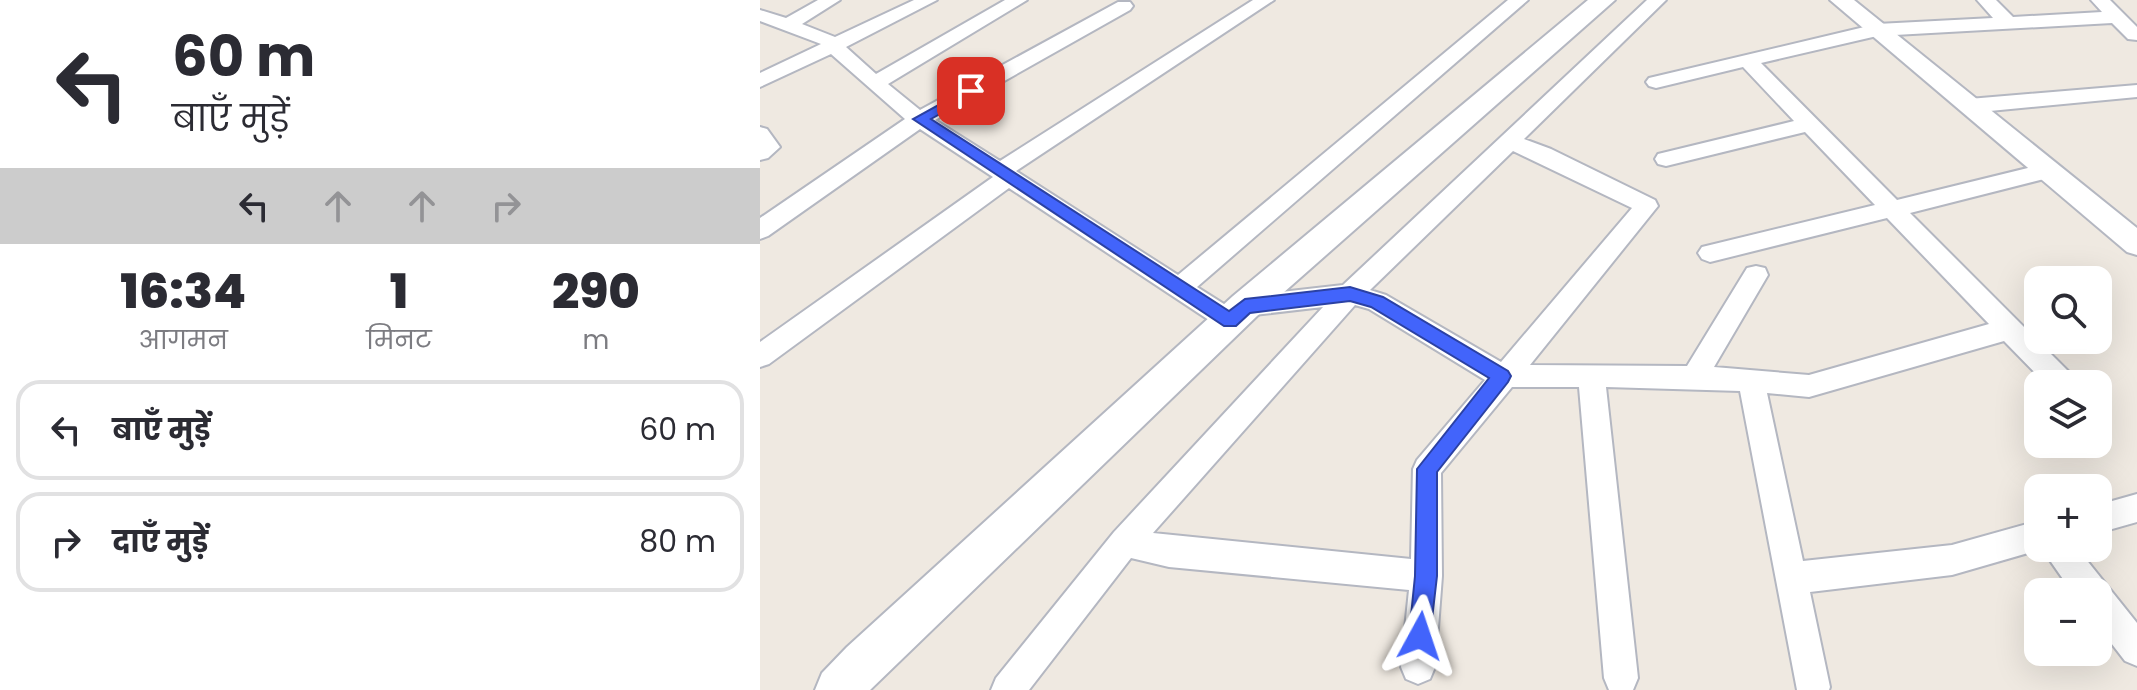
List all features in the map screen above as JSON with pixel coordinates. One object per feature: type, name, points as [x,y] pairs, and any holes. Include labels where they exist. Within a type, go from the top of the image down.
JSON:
[{"type":"main road","points":[[839,690],[863,663],[1238,314],[1496,88],[1603,0]]},
{"type":"street","points":[[788,24],[831,0]]},
{"type":"street","points":[[760,81],[928,0]]},
{"type":"street","points":[[875,83],[1018,0]]},
{"type":"street","points":[[1009,177],[1000,171],[1265,0]]},
{"type":"street","points":[[1181,287],[1519,0]]},
{"type":"street","points":[[1008,690],[1125,542],[1350,294],[1657,0]]},
{"type":"street","points":[[1841,0],[2137,244]]},
{"type":"street","points":[[1986,0],[2008,23]]},
{"type":"street","points":[[2100,0],[2135,35]]},
{"type":"street","points":[[760,230],[920,119],[1124,6]]},
{"type":"street","points":[[760,15],[825,38],[920,119],[1181,287],[1238,314],[1350,294],[1377,302],[1502,376],[1694,378],[1809,386],[2009,329]]},
{"type":"street","points":[[1656,82],[1877,30],[2117,17]]},
{"type":"street","points":[[1747,60],[2049,370]]},
{"type":"street","points":[[1969,106],[2137,91]]},
{"type":"street","points":[[1666,159],[1810,124]]},
{"type":"street","points":[[760,134],[769,147],[760,153]]},
{"type":"street","points":[[1418,667],[1426,576],[1427,469],[1647,206],[1543,154],[1510,142]]},
{"type":"street","points":[[1710,253],[2048,171]]},
{"type":"street","points":[[760,356],[1009,177]]},
{"type":"street","points":[[1694,378],[1756,275]]},
{"type":"street","points":[[1591,376],[1621,678]]},
{"type":"street","points":[[1751,380],[1813,687]]},
{"type":"street","points":[[2112,515],[2137,508]]},
{"type":"street","points":[[1791,578],[1952,560],[2024,540]]},
{"type":"street","points":[[1125,542],[1169,552],[1426,576]]},
{"type":"street","points":[[2068,562],[2081,578]]},
{"type":"street","points":[[2112,618],[2137,649]]},
{"type":"route","points":[[971,91],[920,119],[1230,321],[1245,306],[1350,294],[1377,302],[1502,376],[1427,469],[1426,576],[1420,636]]}]
